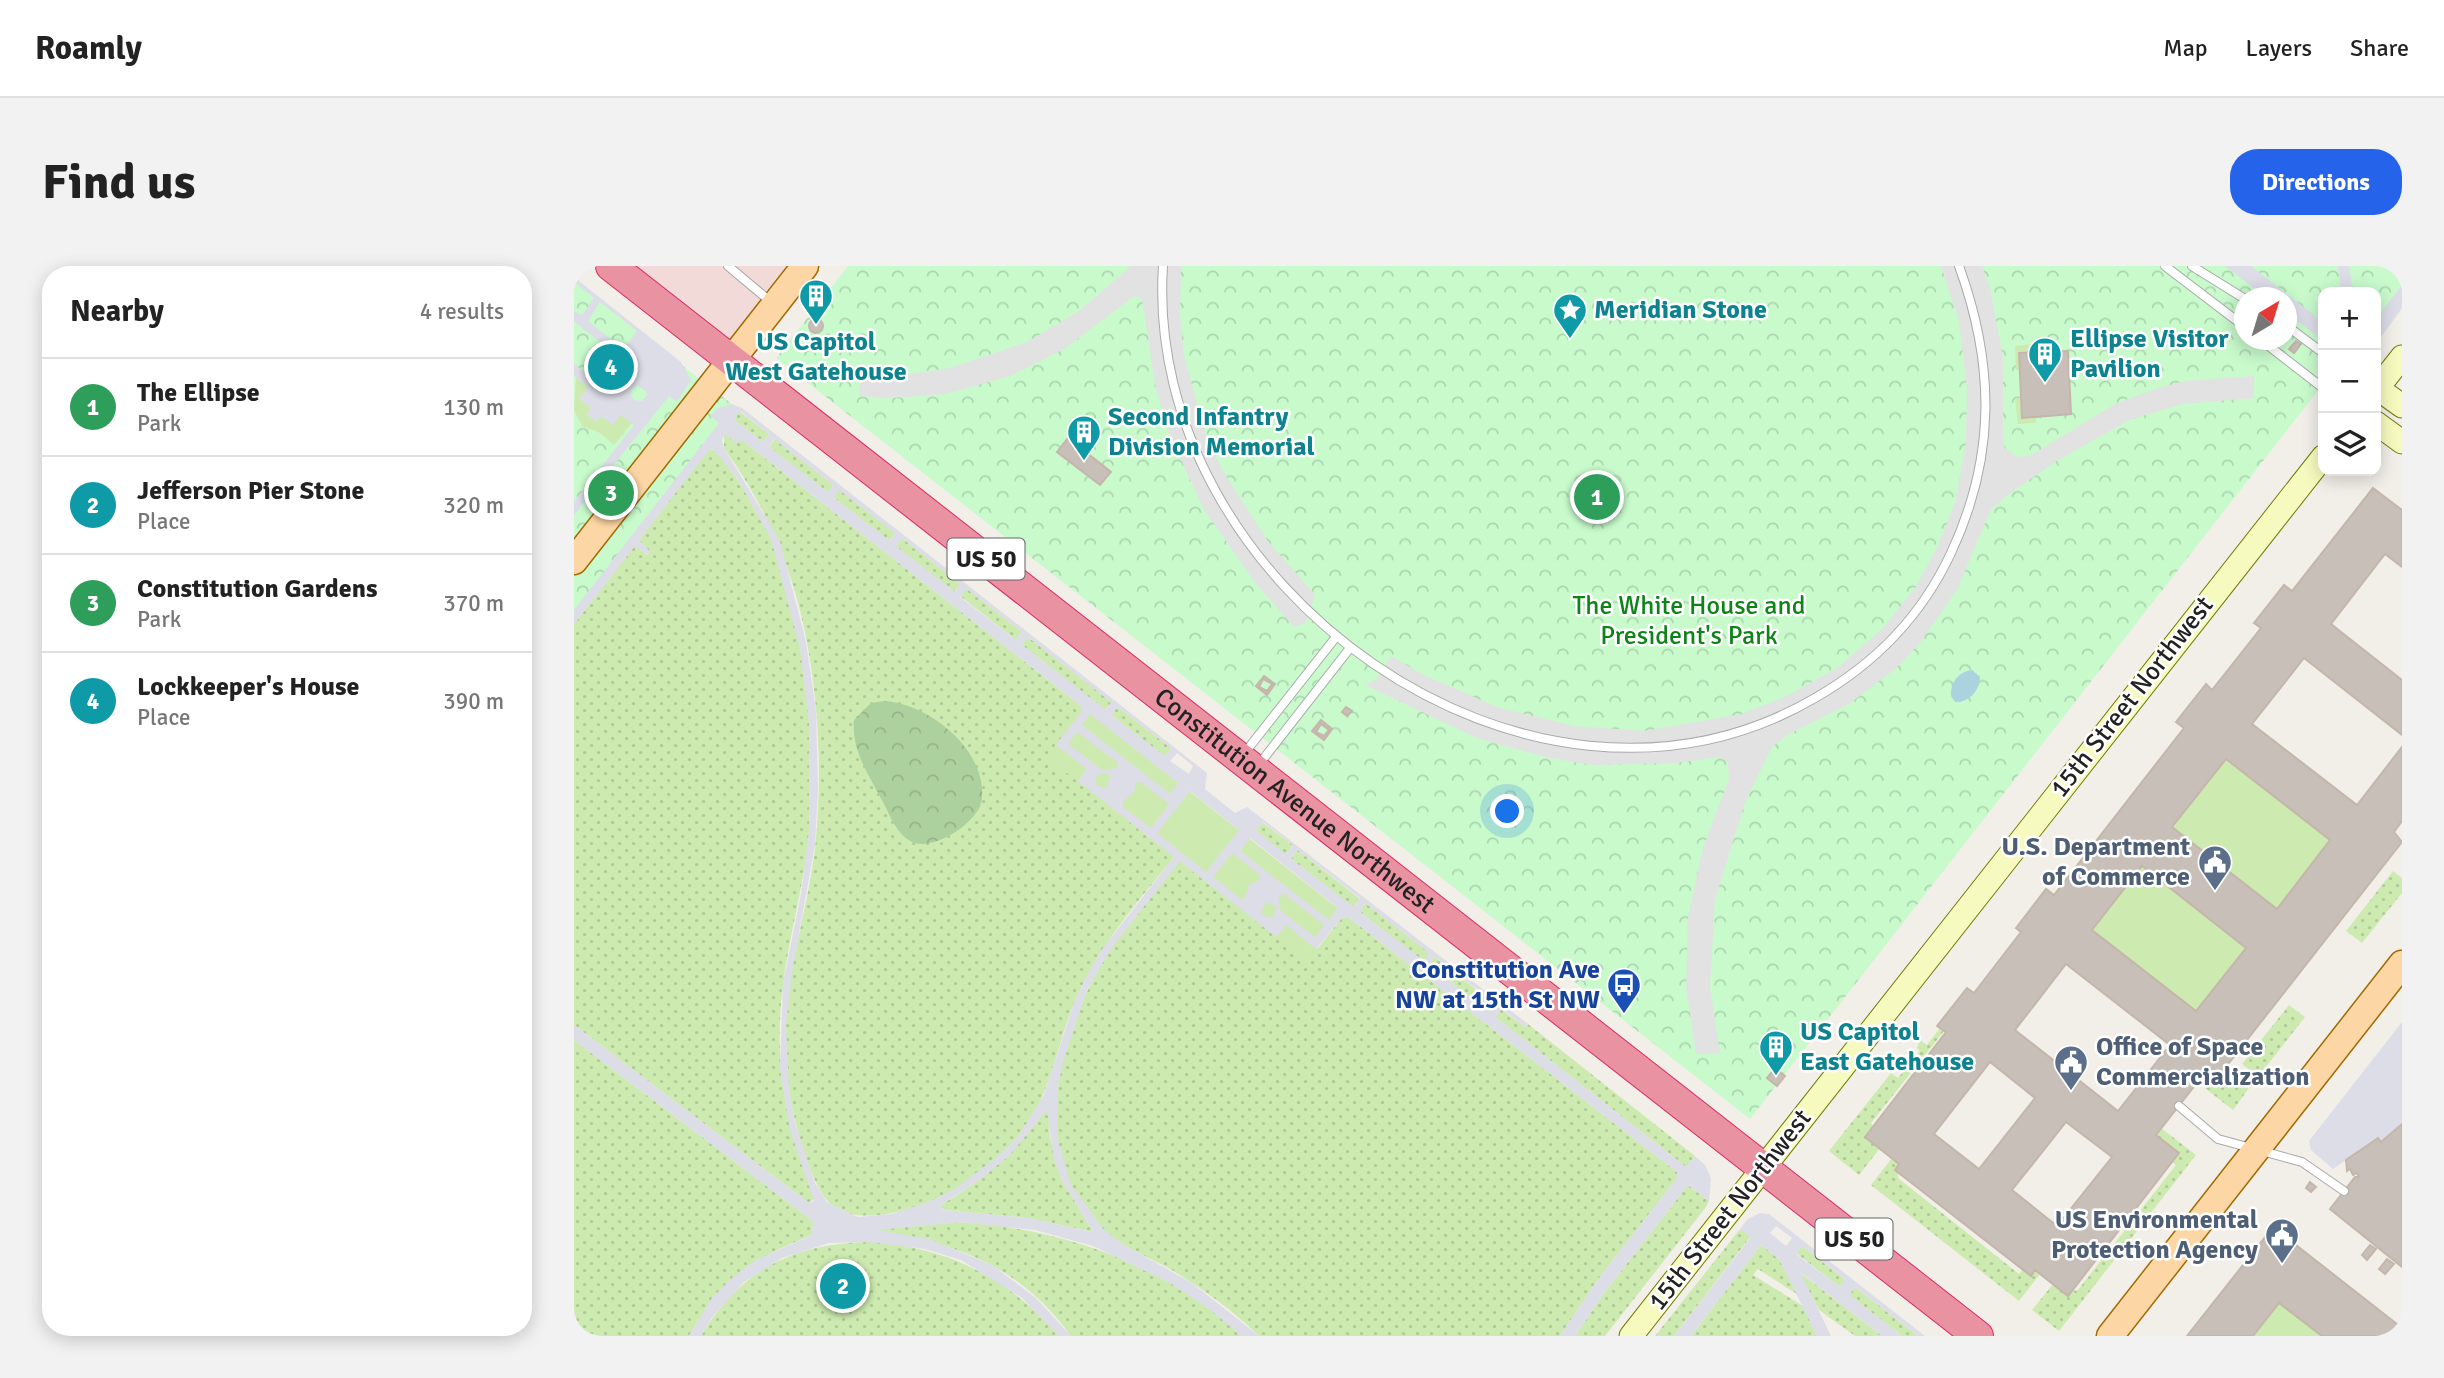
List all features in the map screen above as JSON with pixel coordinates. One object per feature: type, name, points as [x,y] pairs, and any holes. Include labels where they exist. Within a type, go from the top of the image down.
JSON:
[{"type":"highway","name":"Constitution Avenue Northwest","points":[[611,266],[1978,1336]]},
{"type":"main road","points":[[574,561],[805,266]]},
{"type":"main road","points":[[2381,383],[2402,357]]},
{"type":"main road","points":[[2381,392],[2402,406]]},
{"type":"main road","points":[[2381,427],[2402,442]]},
{"type":"main road","name":"15th Street Northwest","points":[[1631,1336],[2160,660],[2318,463]]},
{"type":"main road","points":[[2110,1336],[2402,964]]},
{"type":"lane","points":[[727,266],[774,305]]},
{"type":"lane","points":[[1163,266],[1162,311],[1169,369],[1183,422],[1216,495],[1255,554],[1298,603],[1336,637],[1381,671],[1447,705],[1525,732],[1594,745],[1682,744],[1734,734],[1780,718],[1826,692],[1874,659],[1913,616],[1945,565],[1978,484],[1985,430],[1983,359],[1976,322],[1959,266]]},
{"type":"lane","points":[[2165,266],[2234,319]]},
{"type":"lane","points":[[2192,266],[2234,292]]},
{"type":"lane","points":[[2297,334],[2319,350]]},
{"type":"lane","points":[[2274,350],[2318,384]]},
{"type":"lane","points":[[1248,763],[1336,637]]},
{"type":"lane","points":[[1248,763],[1350,648]]},
{"type":"lane","points":[[2179,1106],[2218,1139],[2302,1162],[2344,1191]]},
{"type":"shaded area","points":[[611,266],[805,266],[731,360]]},
{"type":"shaded area","points":[[1131,266],[1181,266],[1180,316],[1184,355],[1205,433],[1223,471],[1267,540],[1315,595],[1305,623],[1294,627],[1256,584],[1203,508],[1168,431],[1156,390],[1142,298],[1134,296],[1066,348],[1010,376],[946,394],[893,398],[859,396],[860,373],[904,375],[950,368],[1027,342],[1079,311]]},
{"type":"shaded area","points":[[1941,266],[1982,266],[1990,288],[2003,357],[2003,440],[2005,448],[2017,457],[2031,455],[2117,403],[2185,381],[2254,376],[2254,398],[2182,404],[2129,420],[2055,462],[2006,496],[1990,511],[1958,588],[1920,643],[1895,669],[1849,704],[1789,734],[1772,747],[1746,800],[1715,899],[1710,987],[1720,1053],[1696,1054],[1686,988],[1688,917],[1703,848],[1729,779],[1728,762],[1719,757],[1676,763],[1593,765],[1549,758],[1477,738],[1365,685],[1377,679],[1391,656],[1424,675],[1497,707],[1574,726],[1644,731],[1742,714],[1787,696],[1837,668],[1883,628],[1915,588],[1938,546],[1955,502],[1966,442],[1967,390],[1959,321]]},
{"type":"shaded area","points":[[2225,266],[2251,266],[2278,287],[2252,287]]},
{"type":"shaded area","points":[[2338,266],[2349,266],[2352,287],[2340,287]]},
{"type":"shaded area","points":[[574,277],[681,362],[691,380],[677,402],[669,396],[574,515],[574,502],[634,425],[621,415],[613,425],[601,416],[596,422],[586,414],[591,408],[579,399],[588,387],[574,376],[574,364],[594,379],[602,370],[610,375],[605,383],[614,391],[632,369],[574,321],[574,311],[582,315],[594,298],[574,282]],"holes":[[[600,302],[637,331],[623,349],[588,321]],[[639,385],[648,394],[642,401],[634,400],[631,395],[632,389]]]},
{"type":"shaded area","points":[[2402,285],[2402,308],[2381,337],[2381,312]]},
{"type":"shaded area","points":[[2297,302],[2318,318],[2318,336],[2297,321]]},
{"type":"shaded area","points":[[731,404],[742,408],[1207,773],[1205,789],[1235,813],[1247,807],[1528,1024],[1525,1027],[1502,1009],[1495,1017],[1686,1167],[1695,1156],[1705,1165],[1711,1178],[1709,1201],[1688,1185],[1604,1293],[1575,1336],[1560,1336],[1599,1278],[1676,1179],[1677,1172],[1348,917],[1342,918],[1316,949],[1286,925],[1276,937],[1180,861],[1113,946],[1087,990],[1063,1062],[1058,1087],[1057,1137],[1071,1185],[1104,1230],[1126,1246],[1192,1283],[1259,1336],[1242,1336],[1208,1308],[1170,1283],[1093,1246],[1035,1230],[960,1222],[876,1230],[929,1239],[992,1265],[1036,1298],[1071,1336],[1059,1336],[1022,1298],[961,1260],[925,1249],[869,1242],[829,1243],[782,1258],[744,1282],[713,1316],[701,1336],[689,1336],[712,1298],[733,1277],[756,1260],[812,1235],[813,1221],[574,1040],[574,1025],[809,1203],[814,1201],[790,1130],[780,1068],[783,983],[801,894],[809,832],[809,723],[800,648],[771,539],[737,478],[713,449],[709,450],[639,540],[650,552],[648,555],[635,546],[574,624],[574,610],[719,423],[711,416],[716,409]],"holes":[[[740,411],[769,434],[763,442],[734,420]],[[725,434],[737,443],[742,440],[1080,705],[1082,711],[1056,745],[1087,769],[1078,781],[1174,857],[1103,948],[1088,973],[1074,1003],[1044,1095],[1018,1137],[997,1157],[956,1188],[934,1200],[892,1214],[858,1217],[827,1202],[815,1183],[795,1123],[789,1089],[786,1026],[792,972],[815,845],[818,789],[816,710],[806,642],[780,541],[724,448],[722,440]],[[774,439],[833,485],[828,492],[769,447]],[[839,490],[895,533],[890,541],[834,498]],[[902,538],[960,584],[955,592],[896,546]],[[967,589],[1022,632],[1016,640],[960,597]],[[1028,637],[1111,702],[1106,710],[1022,645]],[[1118,707],[1171,748],[1165,756],[1111,715]],[[1090,714],[1178,783],[1170,794],[1082,725]],[[1077,732],[1117,762],[1118,768],[1102,770],[1068,744]],[[1177,753],[1193,766],[1189,774],[1170,761]],[[1100,773],[1111,777],[1106,788],[1096,785],[1096,777]],[[1141,782],[1169,804],[1151,828],[1123,807],[1123,802],[1135,790],[1135,783]],[[1190,791],[1239,830],[1206,872],[1157,833]],[[1263,822],[1293,845],[1286,854],[1256,831]],[[1250,838],[1338,908],[1329,920],[1240,851]],[[1298,850],[1360,898],[1354,907],[1291,859]],[[1232,853],[1260,875],[1260,880],[1249,885],[1245,898],[1241,899],[1213,877]],[[1284,894],[1324,925],[1315,937],[1280,910],[1279,895]],[[1266,902],[1277,907],[1272,918],[1261,912]],[[1365,903],[1429,953],[1424,961],[1360,912]],[[1435,957],[1496,1004],[1490,1012],[1429,965]],[[1047,1110],[1054,1159],[1061,1178],[1093,1232],[1028,1218],[942,1210],[942,1204],[978,1181],[1009,1156]]]},
{"type":"shaded area","points":[[2402,1022],[2402,1124],[2381,1142],[2378,1138],[2333,1169],[2311,1150],[2309,1141]]},
{"type":"shaded area","points":[[1760,1213],[1769,1214],[1925,1336],[1918,1336],[1855,1287],[1849,1295],[1902,1336],[1882,1336],[1800,1272],[1831,1336],[1817,1336],[1779,1259],[1761,1245],[1691,1336],[1674,1336],[1751,1237],[1740,1229],[1748,1219]],"holes":[[[1776,1226],[1792,1238],[1786,1246],[1770,1233]],[[1802,1246],[1845,1279],[1840,1287],[1796,1254]]]},
{"type":"green space","name":"The White House and President's Park","points":[[848,266],[2402,266],[2402,308],[2381,337],[2381,287],[2318,287],[2318,390],[1750,1119],[776,358]]},
{"type":"green space","points":[[574,281],[737,408],[574,617]]},
{"type":"green space","points":[[2033,344],[2033,352],[2020,353],[2020,370],[2016,370],[2015,346]]},
{"type":"green space","points":[[621,360],[632,368],[614,391],[604,382],[610,375],[616,380],[625,369],[618,363]]},
{"type":"green space","points":[[576,378],[588,387],[596,421],[601,416],[621,415],[632,423],[614,445],[600,433],[582,426],[574,410]]},
{"type":"green space","points":[[2015,398],[2022,398],[2022,418],[2036,417],[2036,423],[2018,424]]},
{"type":"green space","points":[[739,411],[769,434],[763,442],[734,420]]},
{"type":"green space","points":[[724,433],[742,440],[1080,705],[1174,857],[1120,925],[1085,979],[1038,1107],[1016,1139],[987,1166],[954,1189],[936,1199],[899,1212],[864,1216],[832,1206],[819,1189],[794,1117],[785,1045],[786,1021],[791,973],[815,848],[819,778],[816,708],[806,637],[788,571],[762,509],[724,448]]},
{"type":"green space","points":[[775,439],[834,485],[828,493],[769,447]]},
{"type":"green space","points":[[709,449],[717,451],[732,471],[770,537],[792,605],[806,683],[812,762],[809,834],[786,967],[780,1014],[780,1041],[789,1120],[815,1198],[809,1203],[574,1025],[574,624],[635,545],[647,555],[650,552],[639,540]]},
{"type":"green space","points":[[839,489],[896,533],[889,541],[833,497]]},
{"type":"green space","points":[[902,538],[961,584],[954,592],[895,546]]},
{"type":"green space","points":[[966,588],[1022,632],[1016,640],[960,596]]},
{"type":"green space","points":[[1028,637],[1112,702],[1105,710],[1022,645]]},
{"type":"green space","points":[[885,701],[902,704],[936,720],[965,747],[975,763],[981,780],[980,807],[965,825],[944,839],[921,844],[902,835],[858,753],[854,720],[871,703]]},
{"type":"green space","points":[[1117,706],[1171,748],[1165,757],[1111,715]]},
{"type":"green space","points":[[1084,708],[1344,913],[1307,961],[1046,757]]},
{"type":"green space","points":[[2226,759],[2330,840],[2277,909],[2172,827]]},
{"type":"green space","points":[[1262,822],[1293,845],[1286,855],[1256,831]]},
{"type":"green space","points":[[1298,850],[1360,899],[1353,907],[1291,859]]},
{"type":"green space","points":[[1179,861],[1317,949],[1342,918],[1348,917],[1677,1172],[1677,1178],[1599,1278],[1560,1336],[1259,1336],[1194,1284],[1113,1238],[1081,1205],[1065,1173],[1058,1139],[1056,1103],[1061,1067],[1071,1031],[1100,967],[1138,912]]},
{"type":"green space","points":[[2142,866],[2246,948],[2196,1011],[2092,930]]},
{"type":"green space","points":[[2393,871],[2402,878],[2402,893],[2362,943],[2346,931]]},
{"type":"green space","points":[[1366,903],[1430,953],[1423,962],[1359,911]]},
{"type":"green space","points":[[1435,957],[1496,1005],[1490,1013],[1428,964]]},
{"type":"green space","points":[[2289,1005],[2305,1017],[2258,1077],[2242,1064]]},
{"type":"green space","points":[[1501,1009],[1525,1027],[1528,1024],[1695,1156],[1686,1167],[1495,1017]]},
{"type":"green space","points":[[1940,1028],[1944,1031],[1871,1123],[1873,1126],[1865,1137],[1880,1148],[1859,1175],[1829,1151],[1891,1073],[1898,1078],[1920,1051],[1917,1048],[1920,1040],[1927,1045]]},
{"type":"green space","points":[[574,1040],[813,1221],[812,1235],[772,1253],[740,1273],[713,1300],[689,1336],[574,1336]]},
{"type":"green space","points":[[2229,1072],[2249,1088],[2233,1110],[2197,1082],[2204,1074],[2220,1083]]},
{"type":"green space","points":[[1045,1110],[1048,1111],[1050,1137],[1061,1178],[1093,1232],[1028,1218],[943,1210],[942,1204],[986,1175],[1011,1151]]},
{"type":"green space","points":[[2161,1128],[2196,1155],[2059,1331],[2032,1310],[2053,1284],[2077,1291],[2176,1165],[2172,1162],[2179,1153],[2156,1135]]},
{"type":"green space","points":[[1892,1158],[1899,1164],[1898,1178],[2019,1274],[2023,1269],[2035,1270],[2040,1274],[2019,1301],[1871,1185]]},
{"type":"green space","points":[[1688,1185],[1709,1201],[1706,1207],[1605,1336],[1575,1336],[1604,1293]]},
{"type":"green space","points":[[960,1222],[1037,1233],[1075,1242],[1111,1255],[1180,1289],[1242,1336],[1071,1336],[1030,1291],[984,1261],[932,1242],[873,1230]]},
{"type":"green space","points":[[1740,1229],[1751,1236],[1674,1336],[1655,1336]]},
{"type":"green space","points":[[869,1242],[924,1250],[974,1269],[1019,1297],[1059,1336],[701,1336],[733,1294],[771,1265],[817,1248]]},
{"type":"green space","points":[[1761,1245],[1779,1259],[1798,1295],[1758,1269],[1753,1275],[1803,1306],[1817,1336],[1691,1336]]},
{"type":"green space","points":[[1802,1246],[1846,1280],[1840,1287],[1796,1253]]},
{"type":"green space","points":[[1798,1271],[1882,1336],[1855,1336],[1819,1310]]},
{"type":"green space","points":[[1855,1287],[1918,1336],[1902,1336],[1849,1295]]},
{"type":"green space","points":[[2279,1303],[2322,1336],[2254,1336]]},
{"type":"water","points":[[1972,670],[1980,677],[1976,691],[1969,698],[1955,702],[1951,696],[1954,683],[1963,673]]},
{"type":"building","name":"US Capitol West Gatehouse","points":[[813,319],[819,319],[823,326],[819,333],[813,333],[809,329],[809,323]]},
{"type":"building","name":"Ellipse Visitor Pavilion","points":[[2068,351],[2071,414],[2022,418],[2019,353]]},
{"type":"building","points":[[606,354],[625,369],[616,380],[597,366]]},
{"type":"building","name":"Second Infantry Division Memorial","points":[[1068,438],[1111,472],[1100,485],[1057,452]]},
{"type":"building","name":"U.S. Department of Commerce","points":[[2373,488],[2402,510],[2402,567],[2385,554],[2331,624],[2402,680],[2402,735],[2304,658],[2252,724],[2357,805],[2402,747],[2402,821],[2394,832],[2402,842],[2214,1082],[2204,1074],[2156,1135],[2179,1153],[2068,1296],[2035,1270],[2031,1276],[1895,1170],[1899,1164],[1865,1137],[1946,1032],[1937,1026],[1967,988],[1974,993],[2021,932],[2016,928],[2046,889],[2054,895],[2184,728],[2176,722],[2206,684],[2212,690],[2261,628],[2254,623],[2284,585],[2292,591]],"holes":[[[2226,759],[2330,840],[2277,909],[2172,827]],[[2142,866],[2246,948],[2196,1011],[2092,930]],[[2066,964],[2170,1045],[2118,1111],[2015,1030]],[[1990,1062],[2035,1098],[1979,1169],[1934,1134]],[[2066,1122],[2112,1157],[2057,1226],[2012,1190]]]},
{"type":"building","points":[[1264,676],[1275,684],[1267,695],[1256,686]],"holes":[[[1263,679],[1272,684],[1267,691],[1259,687]]]},
{"type":"building","points":[[1346,707],[1352,711],[1347,716],[1342,712]]},
{"type":"building","points":[[1321,720],[1332,729],[1324,740],[1312,731]],"holes":[[[1321,724],[1329,730],[1324,736],[1316,732]]]},
{"type":"building","name":"US Capitol East Gatehouse","points":[[1775,1068],[1785,1076],[1777,1086],[1767,1078]]},
{"type":"building","points":[[2402,1124],[2402,1267],[2330,1209],[2355,1177],[2359,1177],[2357,1173],[2353,1175],[2350,1169],[2347,1171],[2346,1160],[2378,1138],[2381,1142]]},
{"type":"building","points":[[2310,1182],[2316,1187],[2311,1192],[2306,1188]]},
{"type":"building","name":"US Environmental Protection Agency","points":[[2273,1227],[2402,1328],[2402,1336],[2322,1336],[2279,1303],[2253,1336],[2187,1336]]},
{"type":"building","points":[[2370,1245],[2376,1249],[2367,1260],[2362,1255]]},
{"type":"building","points":[[2387,1259],[2394,1264],[2385,1274],[2379,1269]]},
{"type":"place","name":"US Capitol West Gatehouse","points":[[816,326]]},
{"type":"place","name":"Meridian Stone","points":[[1570,340]]},
{"type":"place","name":"Lockkeeper's House","points":[[611,367]]},
{"type":"place","name":"Ellipse Visitor Pavilion","points":[[2045,384]]},
{"type":"place","name":"Second Infantry Division Memorial","points":[[1084,462]]},
{"type":"place","name":"Constitution Gardens","points":[[611,493]]},
{"type":"place","name":"The Ellipse","points":[[1597,497]]},
{"type":"place","name":"U.S. Department of Commerce","points":[[2215,892]]},
{"type":"place","name":"Constitution Ave NW at 15th St NW","points":[[1624,1015]]},
{"type":"place","name":"US Capitol East Gatehouse","points":[[1776,1077]]},
{"type":"place","name":"Office of Space Commercialization","points":[[2071,1092]]},
{"type":"place","name":"US Environmental Protection Agency","points":[[2282,1265]]},
{"type":"place","name":"Jefferson Pier Stone","points":[[843,1286]]}]
